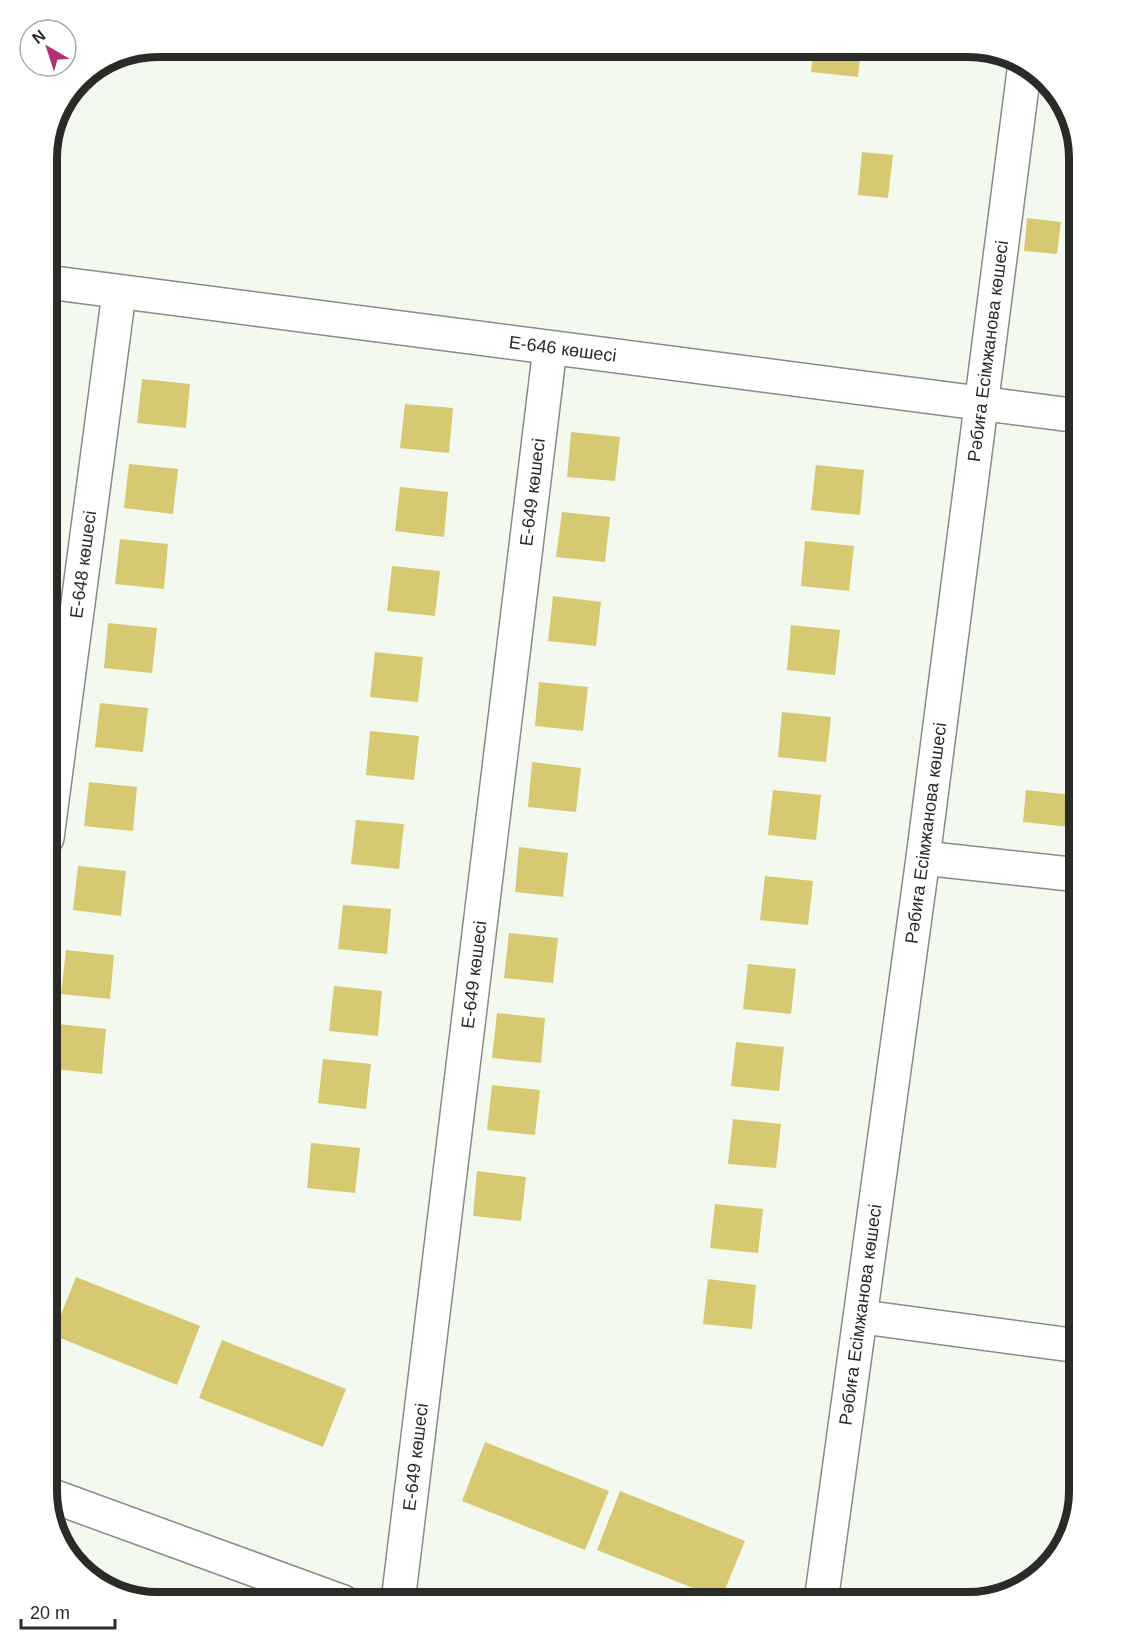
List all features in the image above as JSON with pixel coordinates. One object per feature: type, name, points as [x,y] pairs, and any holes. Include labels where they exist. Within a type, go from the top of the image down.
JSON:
[{"type":"street","name":"Рәбиға Есімжанова көшесі","points":[[822,1592],[924,858],[1025,75]]},
{"type":"street","name":"Е-646 көшесі","points":[[57,283],[1069,415]]},
{"type":"street","name":"Е-648 көшесі","points":[[57,762],[119,292]]},
{"type":"street","name":"Е-649 көшесі","points":[[399,1592],[550,348]]},
{"type":"street","points":[[924,858],[1069,873]]},
{"type":"street","points":[[862,1317],[1069,1345]]},
{"type":"street","points":[[58,1498],[316,1592]]},
{"type":"building","points":[[813,57],[860,57],[858,77],[811,72]]},
{"type":"building","points":[[862,152],[893,155],[888,198],[858,195]]},
{"type":"building","points":[[1027,218],[1061,222],[1057,254],[1024,251]]},
{"type":"building","points":[[142,379],[190,384],[186,428],[137,423]]},
{"type":"building","points":[[405,404],[453,408],[449,453],[400,448]]},
{"type":"building","points":[[571,432],[620,437],[615,481],[567,477]]},
{"type":"building","points":[[129,464],[178,469],[173,514],[124,508]]},
{"type":"building","points":[[816,465],[864,470],[860,515],[811,510]]},
{"type":"building","points":[[400,487],[448,492],[444,537],[395,531]]},
{"type":"building","points":[[562,512],[610,517],[605,562],[556,557]]},
{"type":"building","points":[[120,539],[168,544],[164,589],[115,584]]},
{"type":"building","points":[[805,541],[854,546],[849,591],[801,586]]},
{"type":"building","points":[[392,566],[440,571],[435,616],[387,611]]},
{"type":"building","points":[[553,596],[601,602],[596,646],[548,641]]},
{"type":"building","points":[[108,623],[157,628],[152,673],[104,668]]},
{"type":"building","points":[[791,625],[840,630],[835,675],[787,670]]},
{"type":"building","points":[[375,652],[423,657],[418,702],[370,697]]},
{"type":"building","points":[[539,682],[588,687],[583,731],[535,726]]},
{"type":"building","points":[[100,703],[148,708],[143,752],[95,747]]},
{"type":"building","points":[[782,712],[831,717],[826,762],[778,757]]},
{"type":"building","points":[[370,731],[419,736],[414,780],[366,775]]},
{"type":"building","points":[[532,762],[581,768],[576,812],[528,807]]},
{"type":"building","points":[[89,782],[137,787],[133,831],[84,826]]},
{"type":"building","points":[[773,790],[821,795],[816,840],[768,835]]},
{"type":"building","points":[[1026,790],[1069,794],[1069,827],[1023,822]]},
{"type":"building","points":[[356,820],[404,824],[399,869],[351,864]]},
{"type":"building","points":[[519,847],[568,853],[563,897],[515,892]]},
{"type":"building","points":[[78,866],[126,871],[121,916],[73,910]]},
{"type":"building","points":[[765,876],[813,881],[808,925],[760,920]]},
{"type":"building","points":[[343,905],[391,909],[387,954],[338,949]]},
{"type":"building","points":[[509,933],[558,938],[553,983],[504,978]]},
{"type":"building","points":[[66,950],[114,955],[110,999],[61,994]]},
{"type":"building","points":[[748,964],[796,969],[791,1014],[743,1009]]},
{"type":"building","points":[[334,986],[382,991],[378,1036],[329,1031]]},
{"type":"building","points":[[497,1013],[545,1018],[541,1063],[492,1058]]},
{"type":"building","points":[[58,1024],[106,1029],[102,1074],[57,1069]]},
{"type":"building","points":[[736,1042],[784,1047],[779,1091],[731,1086]]},
{"type":"building","points":[[323,1059],[371,1064],[366,1109],[318,1103]]},
{"type":"building","points":[[492,1085],[540,1090],[535,1135],[487,1130]]},
{"type":"building","points":[[733,1119],[781,1124],[776,1168],[728,1164]]},
{"type":"building","points":[[311,1143],[360,1148],[355,1193],[307,1188]]},
{"type":"building","points":[[477,1171],[526,1177],[521,1221],[473,1216]]},
{"type":"building","points":[[715,1204],[763,1209],[758,1253],[710,1248]]},
{"type":"building","points":[[76,1277],[200,1326],[177,1385],[57,1337],[57,1325]]},
{"type":"building","points":[[708,1279],[756,1285],[752,1329],[703,1324]]},
{"type":"building","points":[[222,1340],[346,1389],[323,1447],[199,1398]]},
{"type":"building","points":[[485,1442],[609,1491],[585,1550],[462,1501]]},
{"type":"building","points":[[620,1491],[745,1541],[724,1592],[703,1592],[597,1550]]}]
